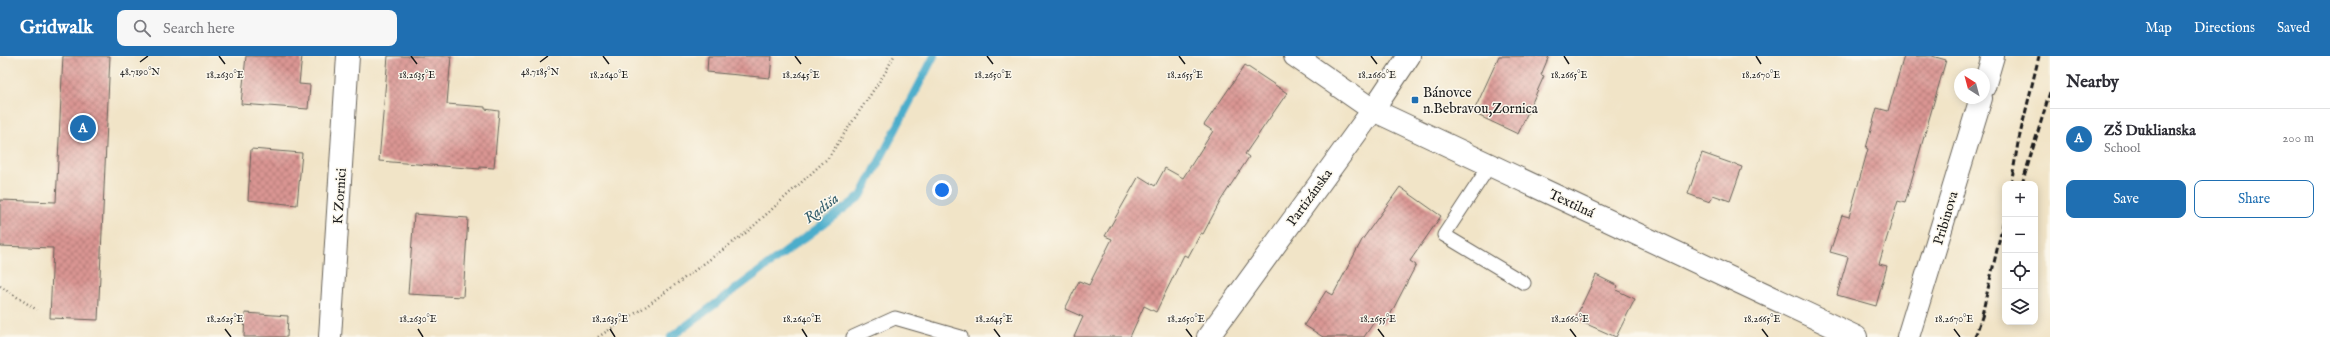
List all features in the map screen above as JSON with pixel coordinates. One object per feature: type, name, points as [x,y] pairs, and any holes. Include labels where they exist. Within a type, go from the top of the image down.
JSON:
[{"type":"street","name":"K Zornici","points":[[330,337],[348,56]]},
{"type":"street","name":"Textilná","points":[[1295,56],[1373,110],[1856,337]]},
{"type":"street","name":"Partizánska","points":[[1208,337],[1373,110],[1409,56]]},
{"type":"street","points":[[1990,68],[1993,56]]},
{"type":"street","name":"Pribinova","points":[[1908,337],[1979,104]]},
{"type":"lane","points":[[1490,165],[1444,235],[1524,283]]},
{"type":"lane","points":[[853,337],[895,318],[961,337]]},
{"type":"path","points":[[598,337],[645,307],[747,232],[828,158],[885,73],[894,56]]},
{"type":"path","points":[[0,286],[37,310]]},
{"type":"building","points":[[63,56],[110,56],[98,320],[50,318],[53,248],[0,246],[0,200],[56,202]]},
{"type":"building","points":[[246,56],[302,56],[299,84],[310,85],[308,109],[241,104]]},
{"type":"building","points":[[388,56],[451,56],[447,104],[485,107],[485,109],[499,111],[494,168],[480,167],[480,169],[379,161]]},
{"type":"building","points":[[708,56],[772,56],[770,78],[707,72]]},
{"type":"building","points":[[1499,56],[1549,56],[1541,75],[1544,76],[1518,134],[1473,113]]},
{"type":"building","points":[[1904,56],[1932,56],[1946,60],[1905,203],[1898,201],[1879,264],[1887,266],[1876,306],[1837,295],[1848,257],[1830,252],[1842,215],[1849,217],[1868,149],[1866,148],[1877,108],[1888,111]]},
{"type":"building","points":[[1245,65],[1287,93],[1245,154],[1249,157],[1221,200],[1203,234],[1201,233],[1188,257],[1184,255],[1156,312],[1144,306],[1130,337],[1074,337],[1083,317],[1065,309],[1079,281],[1089,285],[1112,239],[1105,236],[1139,176],[1155,186],[1165,168],[1183,178],[1213,131],[1204,125]]},
{"type":"building","points":[[251,149],[302,153],[297,205],[248,200]]},
{"type":"building","points":[[1702,153],[1742,167],[1730,201],[1713,195],[1710,202],[1688,194]]},
{"type":"building","points":[[1400,187],[1441,216],[1410,261],[1416,265],[1385,325],[1376,319],[1364,337],[1323,337],[1304,325],[1326,291],[1333,295],[1362,240]]},
{"type":"building","points":[[414,214],[468,218],[463,297],[408,294]]},
{"type":"building","points":[[1596,275],[1618,286],[1616,290],[1635,299],[1616,337],[1575,319]]},
{"type":"building","points":[[245,313],[288,316],[287,337],[244,337]]},
{"type":"waterway","name":"Radiša","points":[[671,337],[861,196],[934,56]]},
{"type":"railway","points":[[2012,181],[2018,143],[2039,56]]},
{"type":"railway","points":[[2023,181],[2050,92]]},
{"type":"railway","points":[[1982,315],[2005,217]]},
{"type":"railway","points":[[1975,337],[1984,311]]},
{"type":"place","name":"Bánovce n.Bebravou,Zornica","points":[[1415,100]]},
{"type":"place","name":"ZŠ Duklianska","points":[[83,128]]}]
